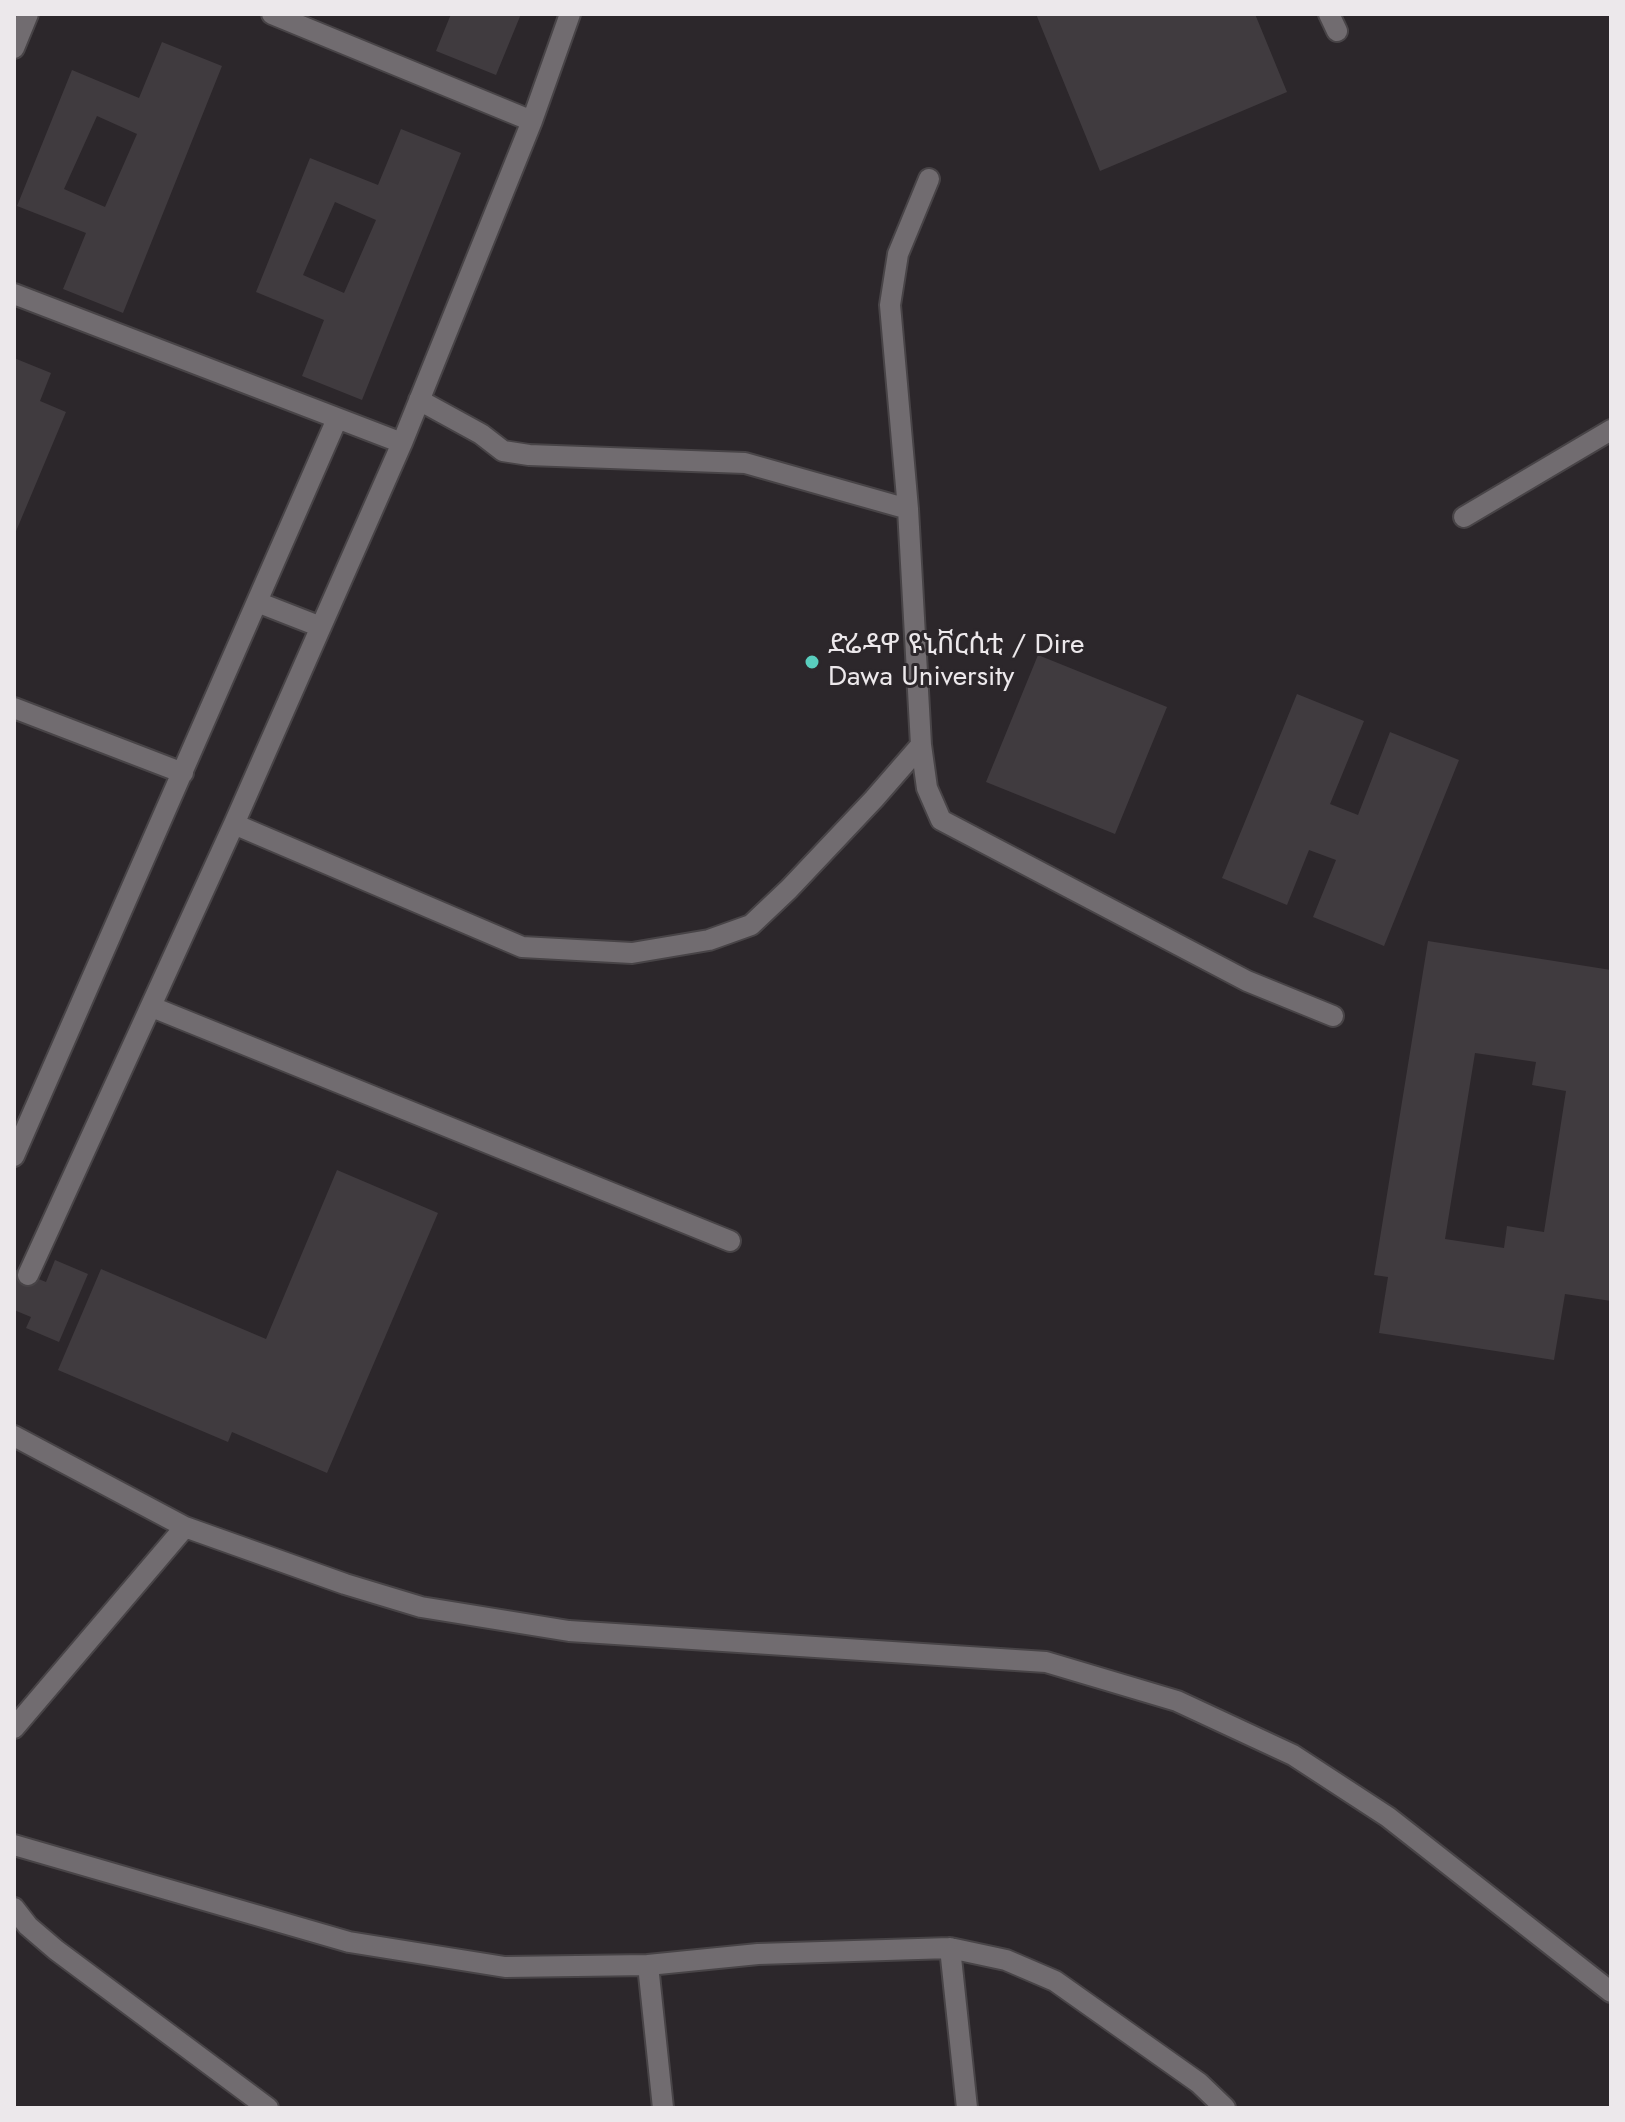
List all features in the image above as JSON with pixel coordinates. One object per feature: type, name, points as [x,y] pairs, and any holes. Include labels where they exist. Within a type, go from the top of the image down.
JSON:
[{"type":"street","points":[[14,48],[28,14]]},
{"type":"street","points":[[272,14],[532,121]]},
{"type":"street","points":[[28,1275],[152,1007],[402,443],[532,121],[570,14]]},
{"type":"street","points":[[929,179],[898,254],[890,305],[908,509],[921,745],[927,788],[941,820],[1247,981],[1333,1016]]},
{"type":"street","points":[[14,294],[402,443]]},
{"type":"street","points":[[419,400],[481,434],[503,451],[529,455],[745,463],[908,509]]},
{"type":"street","points":[[14,1156],[337,419]]},
{"type":"street","points":[[1464,517],[1611,430]]},
{"type":"street","points":[[257,602],[321,627]]},
{"type":"street","points":[[14,708],[183,773]]},
{"type":"street","points":[[234,824],[522,947],[632,953],[709,940],[751,925],[874,799],[921,745]]},
{"type":"street","points":[[152,1007],[730,1241]]},
{"type":"street","points":[[14,1436],[185,1527],[345,1584],[421,1607],[569,1631],[1046,1662],[1177,1701],[1293,1755],[1388,1817],[1611,1992]]},
{"type":"street","points":[[14,1728],[185,1527]]},
{"type":"street","points":[[14,1845],[349,1942],[505,1967],[648,1965],[758,1954],[950,1948],[1006,1960],[1055,1981],[1199,2083],[1225,2108]]},
{"type":"street","points":[[14,1908],[28,1926],[56,1950],[268,2108]]},
{"type":"street","points":[[950,1948],[967,2108]]},
{"type":"street","points":[[648,1965],[663,2108]]},
{"type":"building","points":[[451,14],[521,14],[496,75],[436,51]]},
{"type":"building","points":[[1036,14],[1255,14],[1287,92],[1100,171]]},
{"type":"building","points":[[162,42],[222,66],[123,313],[63,289],[86,233],[17,206],[72,70],[139,98]],"holes":[[[97,116],[137,134],[105,207],[64,189]]]},
{"type":"building","points":[[401,129],[461,153],[362,400],[302,376],[324,320],[256,292],[310,158],[378,185]],"holes":[[[335,202],[376,220],[344,293],[303,275]]]},
{"type":"building","points":[[14,358],[51,373],[40,401],[66,412],[14,536]]},
{"type":"building","points":[[1038,655],[1167,707],[1115,834],[986,782]]},
{"type":"building","points":[[1297,694],[1364,721],[1330,804],[1358,815],[1390,732],[1459,760],[1384,946],[1313,917],[1336,860],[1309,850],[1287,905],[1222,878]]},
{"type":"building","points":[[1428,941],[1611,970],[1611,1301],[1565,1294],[1554,1360],[1379,1333],[1388,1277],[1374,1275]],"holes":[[[1475,1053],[1536,1062],[1532,1085],[1566,1091],[1544,1232],[1507,1226],[1504,1248],[1445,1239]]]},
{"type":"building","points":[[337,1170],[438,1213],[327,1473],[232,1432],[228,1442],[58,1370],[101,1269],[266,1339]]},
{"type":"building","points":[[55,1260],[88,1274],[59,1342],[26,1328],[31,1317],[14,1310],[14,1269],[46,1282]]},
{"type":"place","name":"ድሬዳዋ ዩኒቨርሲቲ / Dire Dawa University","points":[[812,662]]}]
